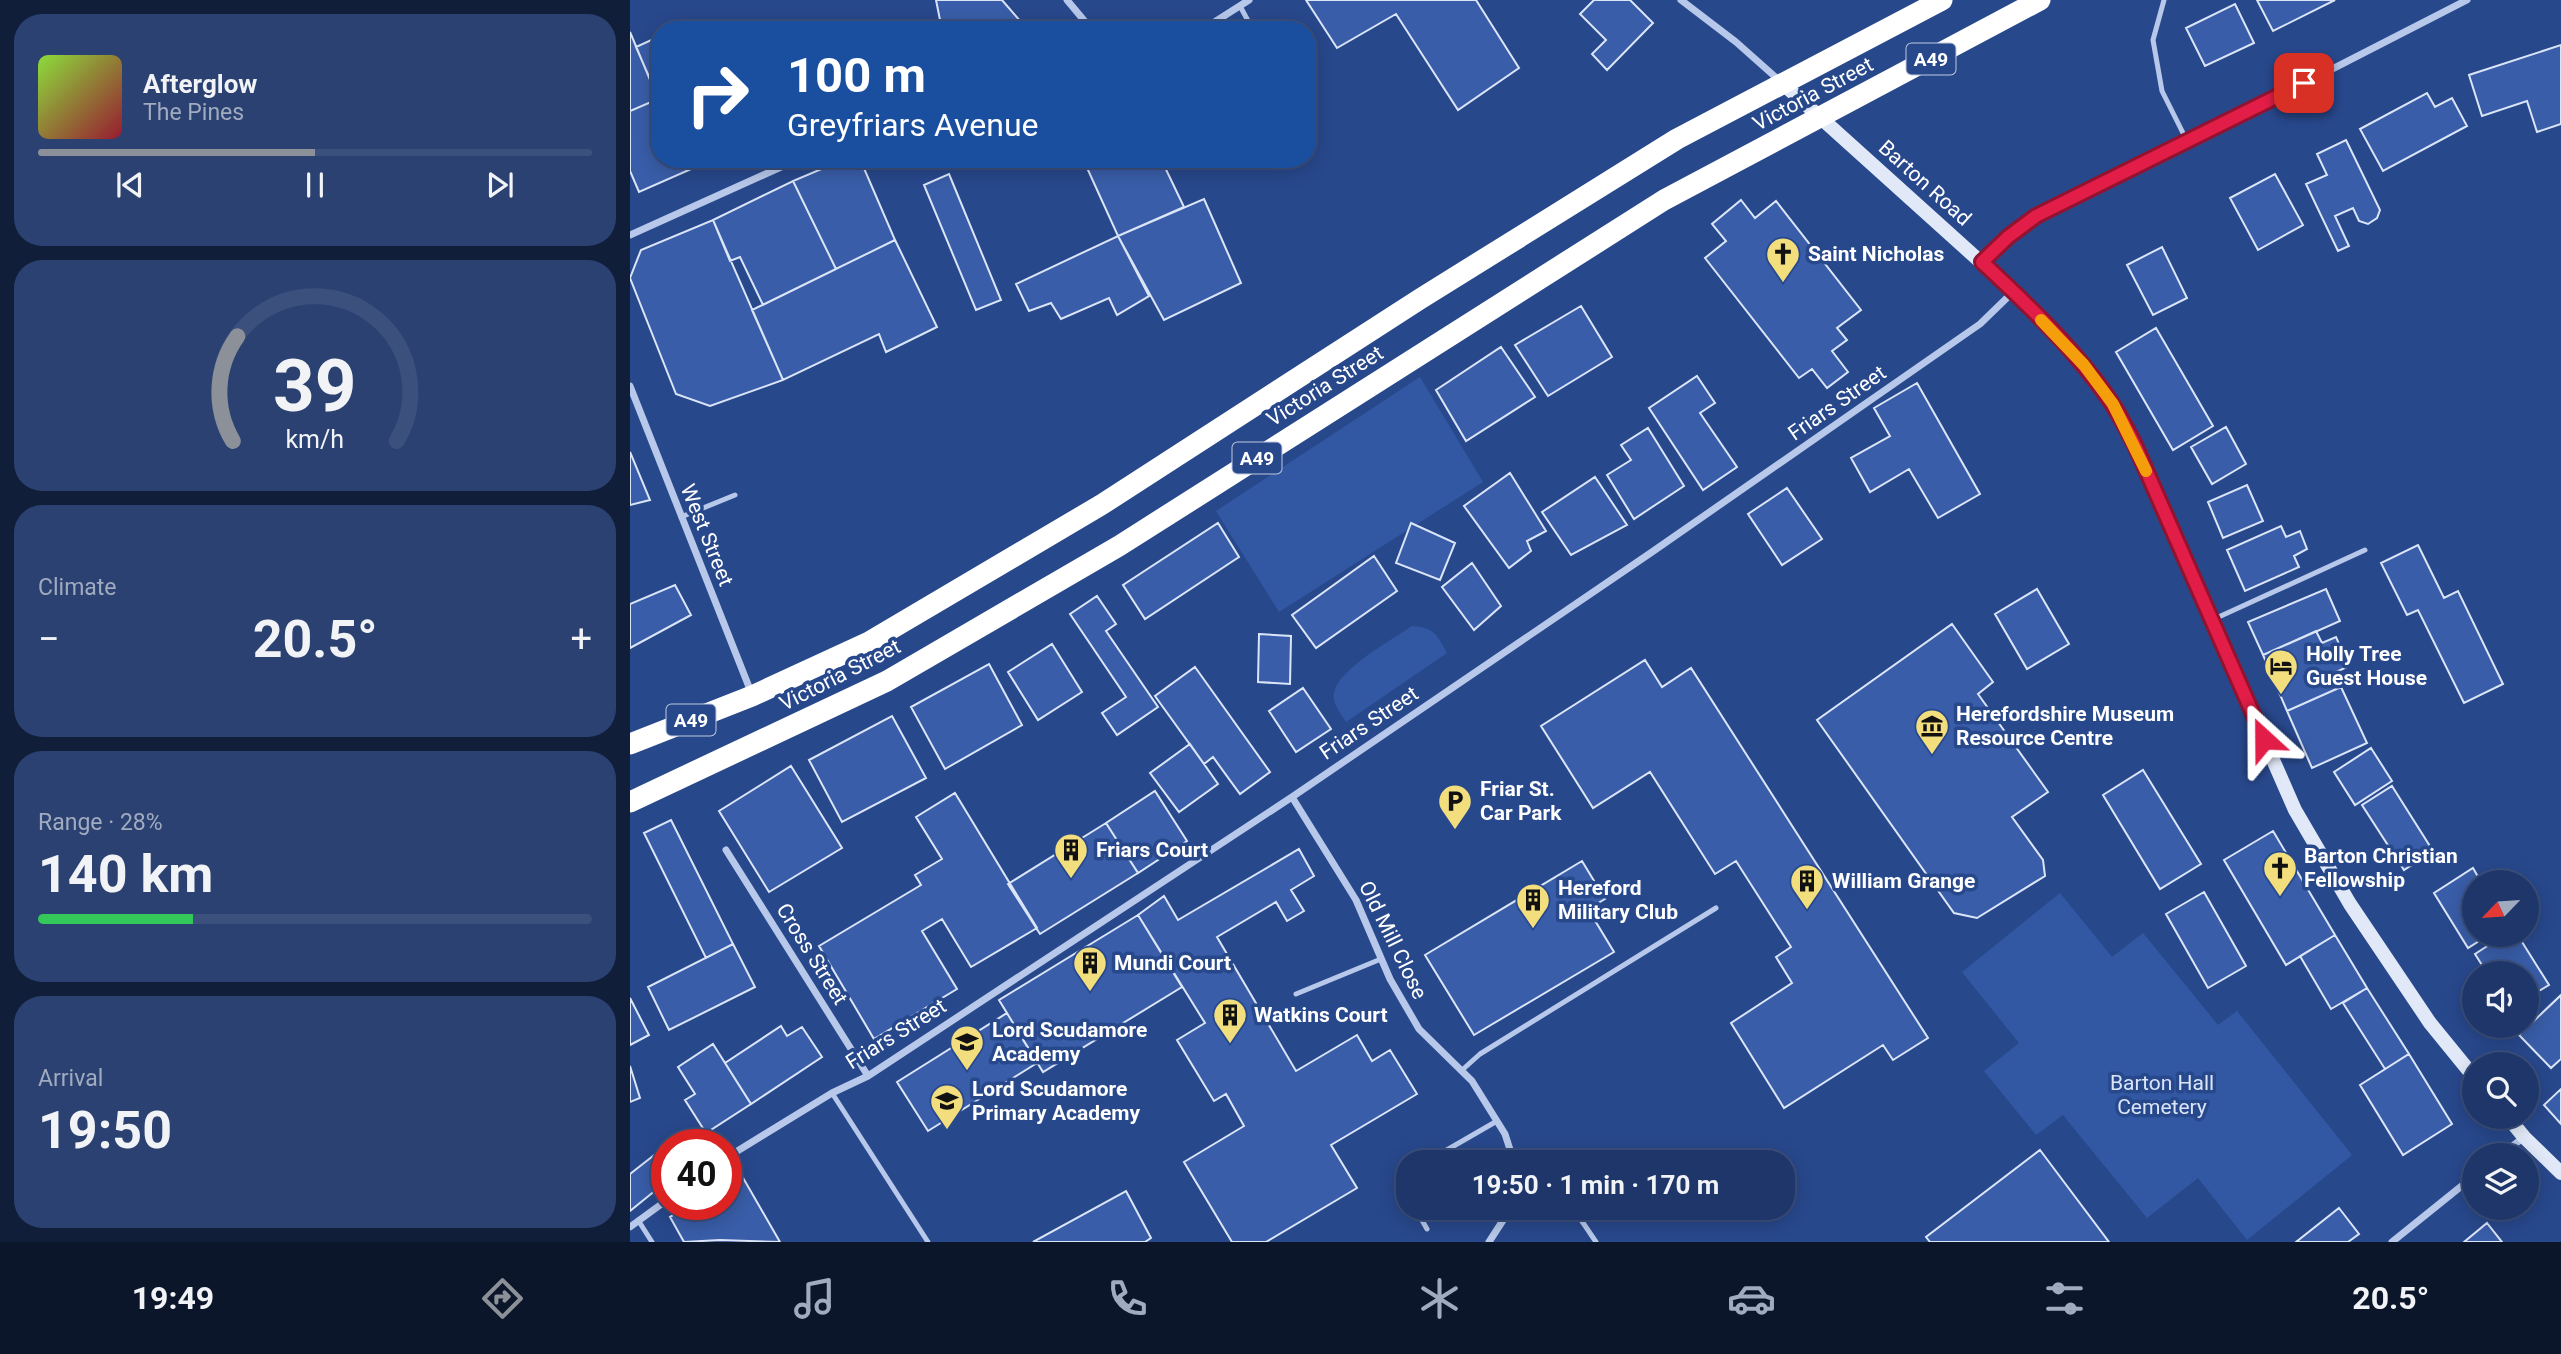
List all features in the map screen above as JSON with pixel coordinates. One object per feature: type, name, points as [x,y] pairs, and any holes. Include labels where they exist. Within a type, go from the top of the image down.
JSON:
[{"type":"highway","name":"Victoria Street","points":[[630,744],[752,696],[870,642],[1101,505],[1420,299],[1677,139],[1781,82],[1942,0]]},
{"type":"highway","name":"Victoria Street","points":[[630,802],[887,681],[1119,545],[1664,200],[2040,0]]},
{"type":"street","points":[[1067,0],[1084,21]]},
{"type":"street","points":[[1216,21],[1250,0]]},
{"type":"street","points":[[1681,0],[1736,42],[1781,82]]},
{"type":"street","points":[[1982,262],[2008,237],[2036,216],[2188,143],[2467,0]]},
{"type":"street","name":"Barton Road","points":[[1781,82],[2014,292],[2084,365],[2113,404],[2135,445],[2302,821],[2357,915],[2430,1023],[2462,1062]]},
{"type":"street","points":[[630,235],[778,168]]},
{"type":"street","name":"Friars Street","points":[[742,1148],[832,1093],[868,1076],[1292,797],[1870,402],[1980,324],[2014,292]]},
{"type":"street","name":"West Street","points":[[630,386],[752,696]]},
{"type":"street","name":"Old Mill Close","points":[[1292,797],[1356,900],[1390,979],[1419,1029],[1472,1081],[1505,1134],[1510,1150]]},
{"type":"street","name":"Cross Street","points":[[726,850],[868,1076]]},
{"type":"street","points":[[2518,1129],[2561,1173]]},
{"type":"street","points":[[2516,1143],[2524,1137]]},
{"type":"street","points":[[2392,1242],[2462,1186]]},
{"type":"street","points":[[630,1227],[651,1211]]},
{"type":"street","points":[[1489,1242],[1503,1220]]},
{"type":"lane","points":[[2164,0],[2152,40],[2162,91],[2188,143]]},
{"type":"lane","points":[[1240,6],[1248,21]]},
{"type":"lane","points":[[681,517],[736,495]]},
{"type":"lane","points":[[2212,620],[2365,550]]},
{"type":"lane","points":[[1461,1070],[1480,1054],[1716,908]]},
{"type":"lane","points":[[1297,994],[1381,959]]},
{"type":"lane","points":[[832,1093],[928,1242]]},
{"type":"lane","points":[[1447,1150],[1497,1121]]},
{"type":"lane","points":[[638,1220],[652,1242]]},
{"type":"lane","points":[[1422,1220],[1427,1229]]},
{"type":"lane","points":[[1581,1220],[1596,1242]]},
{"type":"green space","points":[[1420,377],[1483,482],[1279,612],[1216,511]]},
{"type":"green space","points":[[1412,626],[1426,628],[1434,633],[1447,653],[1346,722],[1334,701],[1338,684],[1355,665]]},
{"type":"green space","name":"Barton Hall Cemetery","points":[[2060,893],[2112,957],[2143,933],[2218,1025],[2237,1011],[2352,1155],[2247,1240],[2198,1178],[2147,1218],[2063,1115],[2036,1135],[1984,1071],[2019,1043],[1962,972]]},
{"type":"building","points":[[936,0],[1002,0],[1020,21],[940,21]]},
{"type":"building","points":[[1306,0],[1476,0],[1519,68],[1458,110],[1396,14],[1337,48]]},
{"type":"building","points":[[1594,0],[1630,0],[1653,23],[1607,70],[1592,54],[1606,40],[1580,14]]},
{"type":"building","points":[[2257,0],[2335,0],[2273,31]]},
{"type":"building","points":[[2235,4],[2254,43],[2205,66],[2186,28]]},
{"type":"building","points":[[630,32],[651,82],[651,102],[630,111]]},
{"type":"building","points":[[651,40],[651,81],[636,47]]},
{"type":"building","points":[[2561,45],[2561,124],[2537,132],[2527,101],[2482,116],[2469,75]]},
{"type":"building","points":[[2427,93],[2435,107],[2452,98],[2467,126],[2383,171],[2360,129]]},
{"type":"building","points":[[651,102],[651,168],[689,170],[639,192],[630,171],[630,111]]},
{"type":"building","points":[[2346,140],[2380,210],[2377,218],[2368,224],[2359,221],[2353,208],[2335,216],[2349,246],[2338,251],[2306,184],[2327,175],[2317,154]]},
{"type":"building","points":[[824,168],[864,168],[895,240],[836,269],[793,181]]},
{"type":"building","points":[[1087,168],[1165,168],[1184,207],[1118,236]]},
{"type":"building","points":[[949,174],[1001,300],[976,310],[924,185]]},
{"type":"building","points":[[2275,174],[2303,225],[2258,250],[2230,198]]},
{"type":"building","points":[[793,181],[836,269],[763,305],[740,257],[730,261],[713,220]]},
{"type":"building","points":[[1204,199],[1241,283],[1164,320],[1118,236]]},
{"type":"building","name":"Saint Nicholas","points":[[1741,200],[1755,218],[1776,201],[1861,310],[1837,328],[1847,340],[1832,351],[1848,372],[1827,388],[1812,369],[1799,378],[1705,258],[1726,241],[1712,224]]},
{"type":"building","points":[[713,220],[783,380],[710,406],[676,394],[630,278],[641,250]]},
{"type":"building","points":[[1118,236],[1149,296],[1117,315],[1109,298],[1061,319],[1051,303],[1029,311],[1016,284]]},
{"type":"building","points":[[895,240],[937,327],[886,352],[879,334],[783,380],[752,310]]},
{"type":"building","points":[[2162,247],[2187,298],[2153,315],[2127,265]]},
{"type":"building","points":[[1581,306],[1612,357],[1548,396],[1515,345]]},
{"type":"building","points":[[2156,328],[2213,426],[2173,450],[2116,352]]},
{"type":"building","points":[[1501,347],[1535,397],[1466,441],[1436,390]]},
{"type":"building","points":[[1697,376],[1715,403],[1700,413],[1737,467],[1703,490],[1649,408]]},
{"type":"building","points":[[1917,383],[1980,494],[1938,518],[1909,469],[1870,492],[1851,458],[1890,436],[1874,408]]},
{"type":"building","points":[[2226,427],[2246,464],[2212,484],[2191,447]]},
{"type":"building","points":[[1648,428],[1684,486],[1634,519],[1607,475],[1631,460],[1621,445]]},
{"type":"building","points":[[630,452],[650,500],[630,505]]},
{"type":"building","points":[[1510,473],[1546,531],[1527,541],[1531,551],[1509,568],[1464,506]]},
{"type":"building","points":[[1595,477],[1627,525],[1571,555],[1542,512]]},
{"type":"building","points":[[2247,485],[2263,521],[2223,538],[2208,502]]},
{"type":"building","points":[[1787,488],[1822,539],[1782,565],[1748,514]]},
{"type":"building","points":[[1218,523],[1239,557],[1145,619],[1123,585]]},
{"type":"building","points":[[1411,523],[1455,543],[1440,580],[1396,563]]},
{"type":"building","points":[[2281,526],[2286,537],[2300,531],[2307,549],[2294,556],[2299,567],[2245,591],[2227,550]]},
{"type":"building","points":[[2418,545],[2444,598],[2458,591],[2503,684],[2464,703],[2418,610],[2407,615],[2381,563]]},
{"type":"building","points":[[1374,556],[1397,591],[1316,648],[1292,615]]},
{"type":"building","points":[[1472,563],[1501,606],[1474,630],[1442,587]]},
{"type":"building","points":[[675,585],[691,615],[630,648],[630,604]]},
{"type":"building","points":[[2037,589],[2069,644],[2027,669],[1995,614]]},
{"type":"building","points":[[2326,589],[2340,621],[2263,655],[2248,622]]},
{"type":"building","points":[[1097,596],[1116,624],[1106,631],[1158,707],[1117,735],[1102,713],[1126,697],[1070,614]]},
{"type":"building","name":"Herefordshire Museum Resource Centre","points":[[1952,624],[1993,682],[1978,694],[2048,792],[2012,817],[2043,860],[2045,876],[1977,918],[1954,913],[1817,720]]},
{"type":"building","points":[[2316,631],[2322,643],[2336,637],[2349,666],[2334,673],[2341,687],[2287,711],[2263,655]]},
{"type":"building","points":[[1259,634],[1291,636],[1290,684],[1258,682]]},
{"type":"building","points":[[1052,644],[1082,692],[1038,720],[1008,672]]},
{"type":"building","name":"William Grange","points":[[1645,660],[1662,687],[1691,668],[1928,1038],[1893,1060],[1883,1045],[1784,1108],[1731,1023],[1792,983],[1776,957],[1791,947],[1736,861],[1715,874],[1650,772],[1593,808],[1541,726]]},
{"type":"building","points":[[989,664],[1022,725],[945,769],[911,707]]},
{"type":"building","points":[[1195,667],[1270,772],[1240,794],[1213,757],[1204,764],[1155,696]]},
{"type":"building","points":[[2341,687],[2367,743],[2312,768],[2287,711]]},
{"type":"building","points":[[1303,688],[1331,729],[1296,752],[1269,711]]},
{"type":"building","points":[[892,716],[926,778],[842,822],[809,760]]},
{"type":"building","points":[[1190,744],[1218,784],[1179,812],[1150,773]]},
{"type":"building","points":[[2371,748],[2392,781],[2355,805],[2334,772]]},
{"type":"building","points":[[791,766],[842,848],[769,892],[719,811]]},
{"type":"building","points":[[2143,770],[2201,864],[2160,889],[2103,795]]},
{"type":"building","points":[[2392,786],[2433,851],[2404,870],[2362,805]]},
{"type":"building","points":[[1155,791],[1187,841],[1138,873],[1106,823]]},
{"type":"building","points":[[955,793],[1037,928],[971,967],[942,919],[922,931],[957,989],[874,1039],[819,946],[921,885],[915,875],[942,859],[916,817]]},
{"type":"building","points":[[671,820],[733,944],[706,958],[644,833]]},
{"type":"building","name":"Friars Court","points":[[1106,823],[1138,873],[1040,934],[1008,884]]},
{"type":"building","name":"Barton Christian Fellowship","points":[[2273,831],[2335,935],[2286,965],[2224,860]]},
{"type":"building","name":"Watkins Court","points":[[1299,849],[1314,876],[1291,890],[1304,911],[1287,921],[1276,902],[1217,937],[1296,1071],[1357,1035],[1372,1061],[1390,1050],[1417,1094],[1331,1145],[1357,1188],[1266,1242],[1232,1242],[1184,1162],[1244,1126],[1226,1094],[1214,1101],[1177,1040],[1205,1023],[1138,915],[1164,896],[1178,920]]},
{"type":"building","name":"Hereford Military Club","points":[[1582,861],[1605,899],[1588,909],[1614,952],[1474,1035],[1425,955]]},
{"type":"building","points":[[2462,875],[2462,938],[2434,893]]},
{"type":"building","points":[[2204,892],[2246,966],[2208,988],[2166,914]]},
{"type":"building","name":"Mundi Court","points":[[1138,915],[1182,987],[1043,1072],[999,1000]]},
{"type":"building","points":[[2335,935],[2367,988],[2331,1009],[2300,956]]},
{"type":"building","points":[[733,944],[755,987],[669,1030],[648,987]]},
{"type":"building","points":[[2486,947],[2525,947],[2534,961],[2479,961],[2475,954]]},
{"type":"building","points":[[2539,969],[2549,985],[2539,991]]},
{"type":"building","points":[[2367,988],[2409,1054],[2385,1069],[2343,1003]]},
{"type":"building","points":[[2561,995],[2561,1059],[2551,1068],[2539,1056],[2539,1052],[2535,1052],[2522,1038],[2539,1038],[2539,1016]]},
{"type":"building","points":[[630,998],[649,1035],[630,1045]]},
{"type":"building","name":"Lord Scudamore Academy","points":[[1007,1013],[1037,1063],[928,1131],[897,1082]]},
{"type":"building","points":[[781,1026],[787,1036],[802,1027],[822,1057],[751,1104],[725,1063]]},
{"type":"building","points":[[713,1044],[751,1104],[712,1129],[703,1129],[685,1100],[695,1094],[678,1067]]},
{"type":"building","points":[[2409,1054],[2452,1124],[2403,1155],[2360,1085]]},
{"type":"building","points":[[630,1066],[640,1098],[630,1102]]},
{"type":"building","points":[[2561,1089],[2561,1124],[2544,1105]]},
{"type":"building","points":[[2040,1150],[2109,1242],[1930,1242],[1926,1237]]},
{"type":"building","points":[[651,1158],[651,1194],[630,1211],[630,1174]]},
{"type":"building","points":[[742,1176],[780,1242],[720,1240],[684,1242],[672,1220],[742,1220]]},
{"type":"building","points":[[1126,1191],[1151,1238],[1145,1242],[1033,1242]]},
{"type":"building","points":[[2339,1208],[2359,1234],[2348,1242],[2296,1242]]},
{"type":"building","points":[[2487,1223],[2502,1242],[2464,1242]]},
{"type":"slow traffic","points":[[2041,320],[2084,365],[2113,404],[2146,471]]},
{"type":"place","name":"Saint Nicholas","points":[[1783,284]]},
{"type":"place","name":"Holly Tree Guest House","points":[[2281,696]]},
{"type":"place","name":"Herefordshire Museum Resource Centre","points":[[1932,756]]},
{"type":"place","name":"Friar St. Car Park","points":[[1455,831]]},
{"type":"place","name":"Friars Court","points":[[1071,880]]},
{"type":"place","name":"Barton Christian Fellowship","points":[[2280,898]]},
{"type":"place","name":"William Grange","points":[[1807,911]]},
{"type":"place","name":"Hereford Military Club","points":[[1533,930]]},
{"type":"place","name":"Mundi Court","points":[[1090,993]]},
{"type":"place","name":"Watkins Court","points":[[1230,1045]]},
{"type":"place","name":"Lord Scudamore Academy","points":[[967,1072]]},
{"type":"place","name":"Lord Scudamore Primary Academy","points":[[947,1131]]},
{"type":"route","points":[[2264,739],[2135,445],[2113,404],[2084,365],[1982,262],[2008,237],[2036,216],[2188,143],[2304,83]]}]
